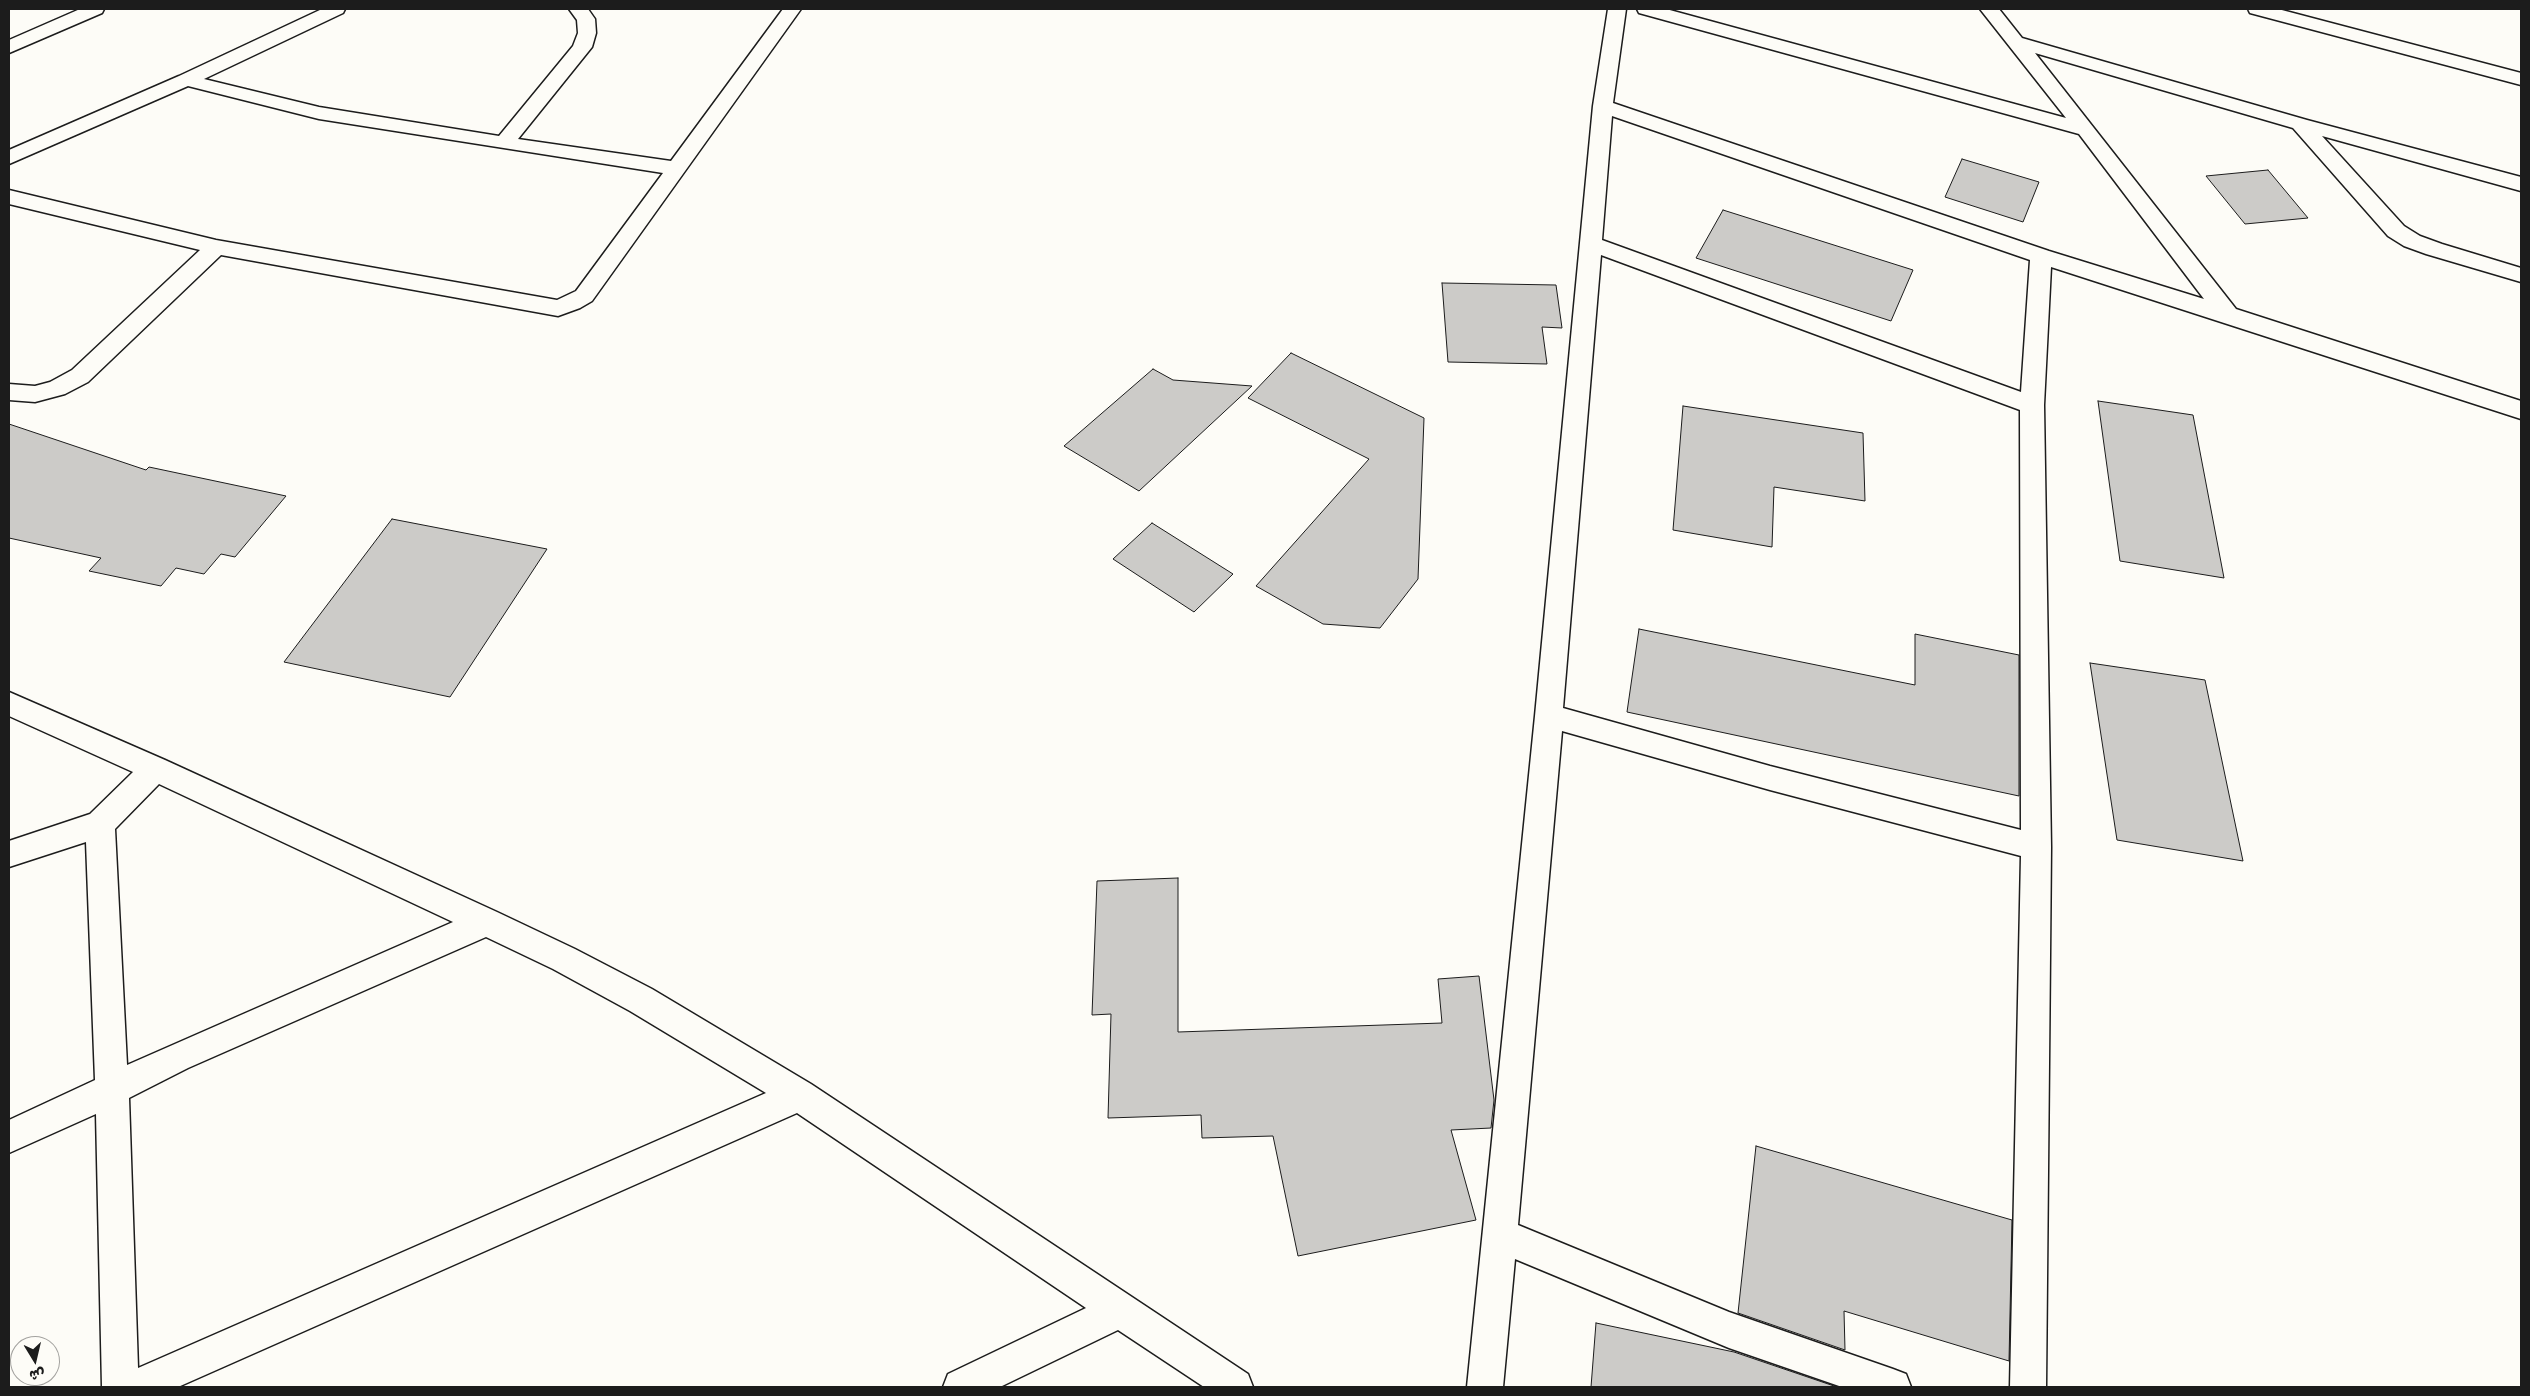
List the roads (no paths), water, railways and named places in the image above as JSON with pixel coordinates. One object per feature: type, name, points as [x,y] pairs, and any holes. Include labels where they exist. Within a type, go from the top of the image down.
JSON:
[{"type":"street","points":[[9,47],[95,9]]},
{"type":"street","points":[[9,158],[186,80],[336,9]]},
{"type":"street","points":[[504,143],[582,47],[587,33],[586,19],[578,9]]},
{"type":"street","points":[[9,197],[216,247],[558,308],[584,296],[792,9]]},
{"type":"street","points":[[1485,1387],[1549,716],[1603,106],[1617,9]]},
{"type":"street","points":[[1646,9],[2086,130]]},
{"type":"street","points":[[1989,9],[2086,130],[2228,314]]},
{"type":"street","points":[[2257,9],[2521,80]]},
{"type":"street","points":[[2016,42],[2300,124],[2521,184]]},
{"type":"street","points":[[186,80],[319,113],[676,168]]},
{"type":"street","points":[[1603,106],[2041,256],[2228,314],[2521,410]]},
{"type":"street","points":[[2300,124],[2396,231],[2412,241],[2434,249],[2521,276]]},
{"type":"street","points":[[1592,244],[2032,405]]},
{"type":"street","points":[[9,392],[35,394],[57,388],[80,376],[216,247]]},
{"type":"street","points":[[2028,1387],[2036,847],[2032,405],[2041,256]]},
{"type":"street","points":[[9,704],[155,768],[486,922],[564,959],[641,1000],[798,1095],[1235,1387]]},
{"type":"street","points":[[1549,716],[1770,778],[2036,847]]},
{"type":"street","points":[[9,854],[100,824],[155,768]]},
{"type":"street","points":[[100,824],[112,1090],[120,1387]]},
{"type":"street","points":[[9,1137],[112,1090],[186,1053],[486,922]]},
{"type":"street","points":[[137,1387],[798,1095]]},
{"type":"street","points":[[1499,1235],[1729,1330],[1892,1387]]},
{"type":"street","points":[[961,1387],[1120,1310]]}]
